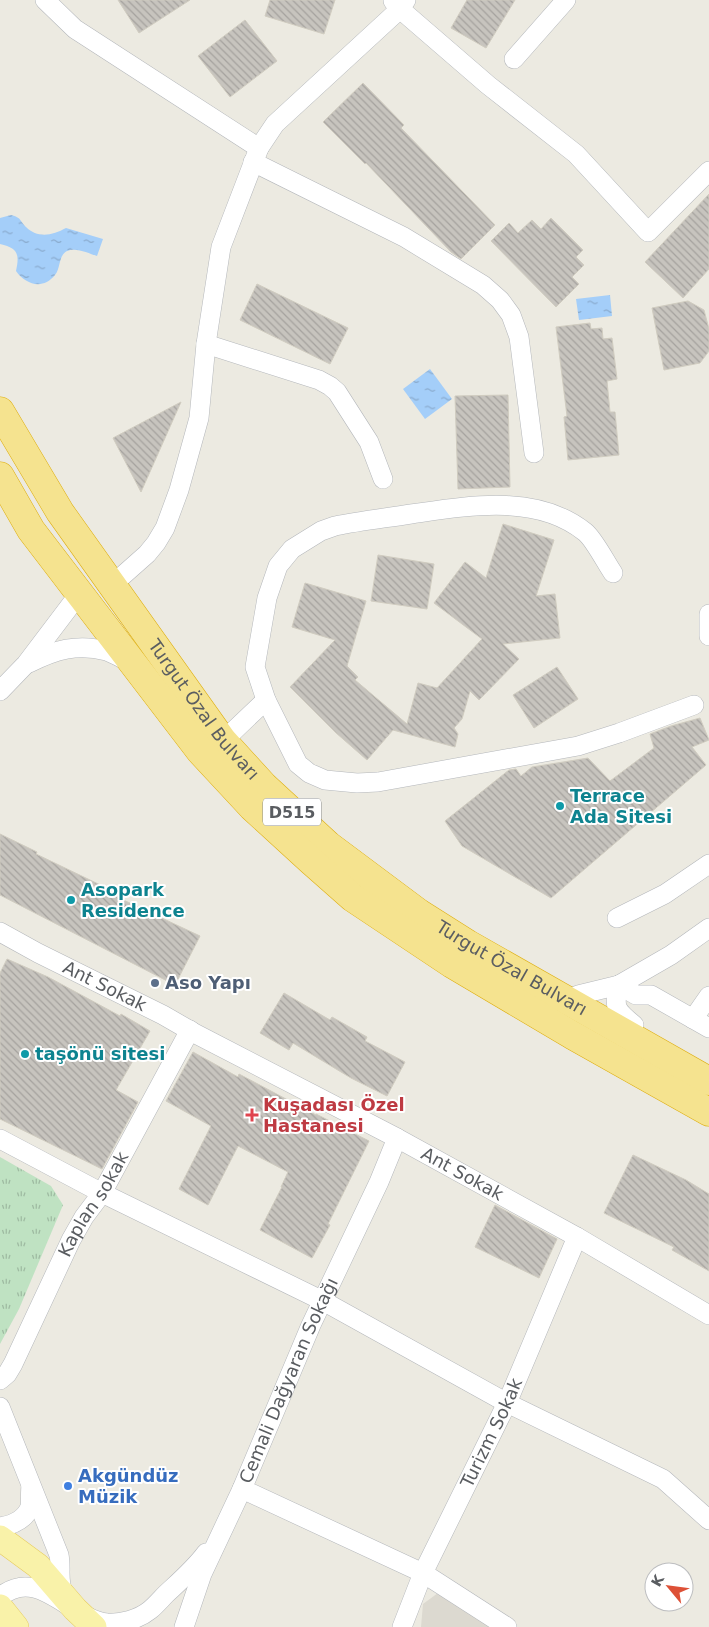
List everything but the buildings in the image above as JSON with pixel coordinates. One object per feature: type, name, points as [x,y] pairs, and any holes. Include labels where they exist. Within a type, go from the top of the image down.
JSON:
[{"type":"highway","name":"Turgut Özal Bulvarı","points":[[0,411],[60,512],[223,741],[264,786],[328,845],[419,913],[468,944],[709,1081]]},
{"type":"highway","name":"Turgut Özal Bulvarı","points":[[0,476],[31,530],[200,750],[245,800],[353,898],[452,964],[572,1035],[709,1112]]},
{"type":"highway","points":[[353,898],[452,977],[488,1001],[709,1130]]},
{"type":"highway","points":[[468,944],[578,995],[709,1066]]},
{"type":"main road","points":[[0,1538],[38,1566],[94,1627]]},
{"type":"main road","points":[[0,1607],[16,1627]]},
{"type":"street","points":[[45,0],[75,28],[256,155],[404,237],[483,284],[500,300],[511,316],[518,337],[534,453]]},
{"type":"street","points":[[514,59],[566,0]]},
{"type":"street","points":[[112,585],[148,554],[165,528],[189,458],[199,418],[206,344],[221,247],[256,155],[276,124],[400,3],[488,85],[576,154],[648,232],[709,171]]},
{"type":"street","points":[[206,344],[319,380],[330,386],[337,392],[369,442],[383,479]]},
{"type":"street","points":[[613,573],[587,533],[567,520],[515,506],[498,505],[453,508],[352,523],[321,531],[292,548],[278,566],[267,598],[256,667],[266,700],[298,764],[309,773],[325,780],[357,782],[378,782],[578,746],[694,705]]},
{"type":"street","points":[[0,691],[26,664],[79,594]]},
{"type":"street","points":[[709,614],[709,636]]},
{"type":"street","points":[[26,664],[51,652],[78,647],[107,652],[133,664]]},
{"type":"street","points":[[223,741],[266,700]]},
{"type":"street","points":[[617,918],[665,894],[709,864]]},
{"type":"street","points":[[578,995],[618,985],[671,955],[709,928]]},
{"type":"street","name":"Ant Sokak","points":[[0,932],[397,1138],[577,1237],[709,1315]]},
{"type":"street","points":[[618,985],[636,995],[651,995],[701,1023],[709,996]]},
{"type":"street","points":[[618,985],[615,1001],[618,1012],[634,1025]]},
{"type":"street","name":"Kaplan sokak","points":[[0,1380],[7,1374],[13,1364],[71,1240],[84,1217],[102,1193],[190,1030]]},
{"type":"street","name":"Cemali Dağyaran Sokağı","points":[[184,1627],[202,1574],[242,1489],[322,1301],[380,1182],[397,1138]]},
{"type":"street","points":[[0,1140],[102,1193],[322,1301],[506,1402],[663,1479],[709,1520]]},
{"type":"street","name":"Turizm Sokak","points":[[402,1627],[422,1573],[506,1402],[577,1237]]},
{"type":"street","points":[[0,1407],[59,1555],[61,1563],[60,1588],[69,1601]]},
{"type":"street","points":[[0,1527],[10,1525],[23,1517],[30,1506],[31,1484]]},
{"type":"street","points":[[242,1489],[422,1573],[507,1627]]},
{"type":"street","points":[[0,1597],[10,1590],[25,1586],[32,1587],[69,1601],[92,1619],[108,1623],[134,1619],[150,1610],[178,1583],[204,1556],[223,1530]]},
{"type":"shaded area","points":[[438,1593],[493,1627],[421,1627],[423,1604]]},
{"type":"green space","points":[[0,1157],[51,1186],[63,1205],[19,1309],[0,1344]]},
{"type":"water","points":[[11,215],[19,218],[26,227],[35,233],[46,235],[66,228],[103,239],[97,256],[78,250],[67,251],[62,256],[57,272],[50,280],[45,283],[35,284],[25,280],[16,271],[18,260],[16,252],[10,247],[0,244],[0,218]]},
{"type":"water","points":[[610,295],[612,316],[579,320],[576,299]]},
{"type":"water","points":[[430,369],[452,399],[425,419],[403,389]]},
{"type":"place","name":"Terrace Ada Sitesi","points":[[560,806]]},
{"type":"place","name":"Asopark Residence","points":[[71,900]]},
{"type":"place","name":"Aso Yapı","points":[[155,983]]},
{"type":"place","name":"taşönü sitesi","points":[[25,1054]]},
{"type":"place","name":"Kuşadası Özel Hastanesi","points":[[252,1115]]},
{"type":"place","name":"Akgündüz Müzik","points":[[68,1486]]}]
